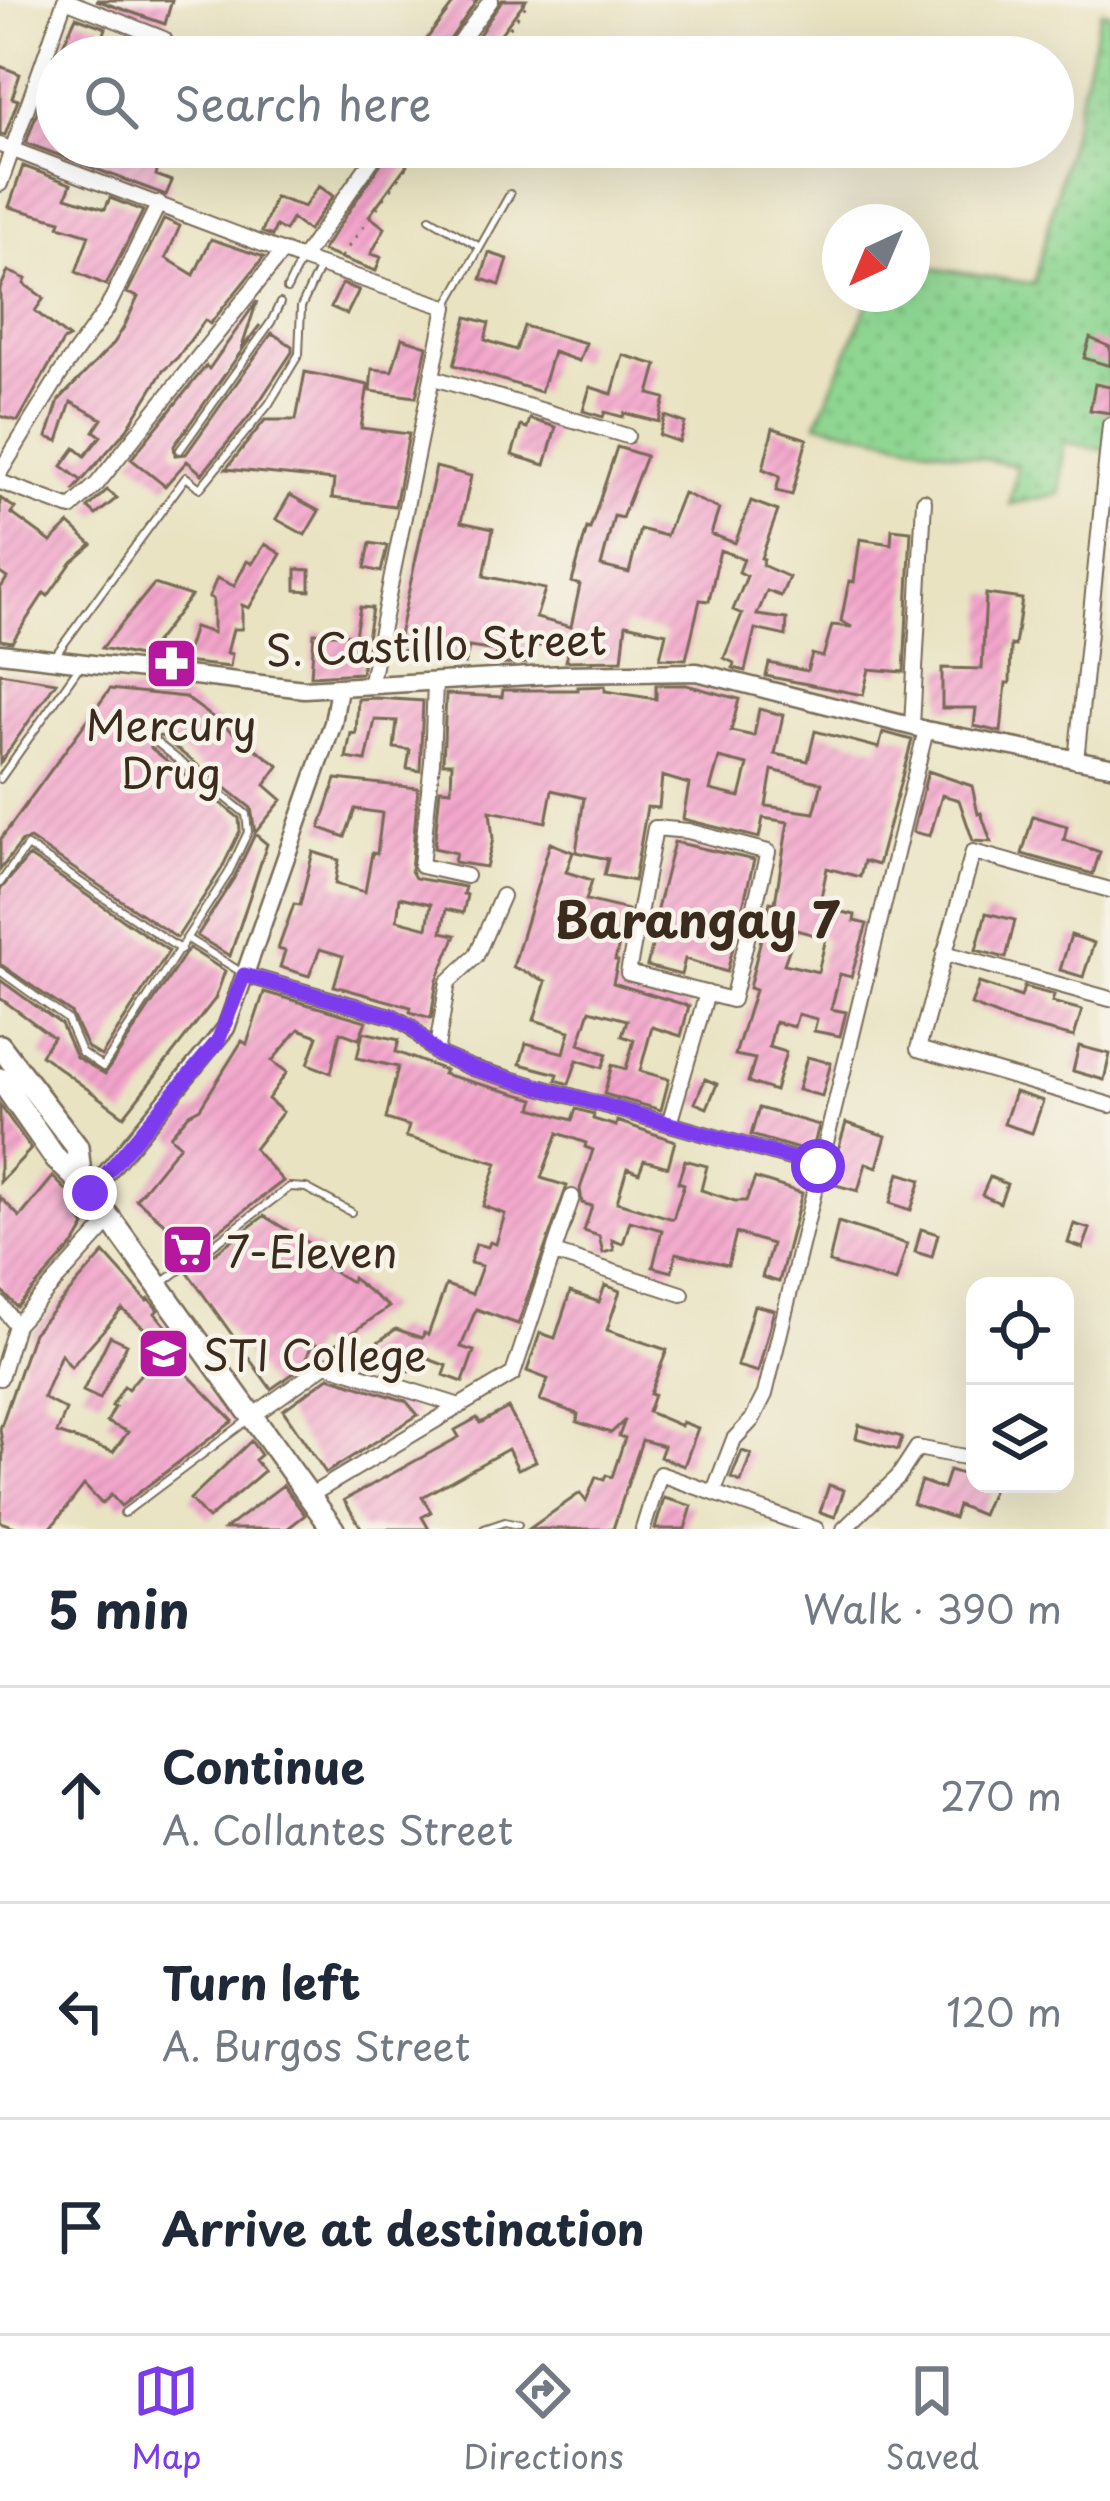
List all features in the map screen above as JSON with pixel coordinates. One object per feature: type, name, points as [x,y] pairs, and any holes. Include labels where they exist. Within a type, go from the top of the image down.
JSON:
[{"type":"main road","points":[[0,1046],[76,1147],[86,1188]]},
{"type":"main road","points":[[0,1079],[56,1159],[111,1220],[333,1529]]},
{"type":"street","points":[[50,36],[65,0],[156,36]]},
{"type":"street","points":[[464,36],[491,0]]},
{"type":"street","points":[[0,184],[5,147],[36,71]]},
{"type":"street","points":[[5,147],[36,158]]},
{"type":"street","points":[[63,168],[446,308],[370,686]]},
{"type":"street","points":[[302,259],[366,168]]},
{"type":"street","points":[[0,472],[107,309],[159,203]]},
{"type":"street","points":[[0,482],[71,508],[97,484],[283,251]]},
{"type":"street","points":[[434,378],[627,436]]},
{"type":"street","points":[[1076,761],[1110,425]]},
{"type":"street","points":[[714,1491],[734,1439],[752,1420],[765,1394],[919,728],[923,501]]},
{"type":"street","name":"S. Castillo Street","points":[[0,653],[264,686],[339,688],[564,674],[697,672],[919,728],[1110,766]]},
{"type":"street","points":[[435,682],[421,866],[466,876]]},
{"type":"street","points":[[86,1188],[218,1041],[333,723],[339,688]]},
{"type":"street","points":[[655,828],[688,831],[767,852],[732,1000],[707,993],[628,973],[655,828]]},
{"type":"street","points":[[1110,890],[973,852],[918,1049],[1110,1105]]},
{"type":"street","points":[[436,1053],[448,982],[476,956],[502,896]]},
{"type":"street","points":[[944,953],[1110,998]]},
{"type":"street","points":[[244,975],[394,1017],[436,1053],[472,1068],[818,1166]]},
{"type":"street","points":[[669,1124],[707,993]]},
{"type":"street","points":[[309,1496],[513,1374],[572,1197]]},
{"type":"street","points":[[0,1378],[16,1325],[111,1220]]},
{"type":"street","points":[[554,1253],[682,1294]]},
{"type":"street","points":[[0,1304],[16,1325]]},
{"type":"street","points":[[251,1417],[326,1364],[460,1406]]},
{"type":"street","points":[[844,1529],[898,1477],[917,1448],[966,1457]]},
{"type":"street","points":[[643,1529],[660,1474],[816,1529]]},
{"type":"lane","points":[[446,308],[510,194]]},
{"type":"lane","points":[[430,218],[480,247]]},
{"type":"lane","points":[[287,289],[302,259]]},
{"type":"lane","points":[[51,660],[186,477],[200,488],[268,404],[299,353],[301,307],[327,267]]},
{"type":"lane","points":[[179,450],[280,303]]},
{"type":"lane","points":[[0,778],[81,664]]},
{"type":"lane","points":[[0,971],[67,1019],[81,1052],[103,1067],[188,939],[248,832],[246,814],[156,742]]},
{"type":"lane","points":[[0,883],[27,846],[181,950]]},
{"type":"lane","points":[[188,939],[244,975]]},
{"type":"lane","points":[[158,1286],[290,1187],[306,1188],[351,1212]]},
{"type":"lane","points":[[124,1514],[251,1417]]},
{"type":"lane","points":[[484,1529],[505,1522],[518,1525]]},
{"type":"path","points":[[503,36],[530,0]]},
{"type":"path","points":[[327,267],[405,168]]},
{"type":"green space","points":[[1101,11],[1110,13],[1110,451],[1064,442],[1060,494],[1010,504],[1017,466],[817,423],[864,312],[930,312],[930,268],[1034,284],[1062,168],[1074,168],[1074,121]]},
{"type":"building","points":[[96,0],[172,0],[165,24]]},
{"type":"building","points":[[456,0],[477,0],[452,36],[429,36]]},
{"type":"building","points":[[502,0],[526,0],[499,36],[479,35]]},
{"type":"building","points":[[76,17],[106,28],[104,36],[67,36]]},
{"type":"building","points":[[0,66],[20,74],[12,98],[18,100],[5,135],[0,134]]},
{"type":"building","points":[[36,115],[36,147],[26,143]]},
{"type":"building","points":[[23,166],[71,184],[66,197],[105,209],[110,198],[143,211],[106,285],[76,272],[89,235],[59,226],[61,221],[9,207]]},
{"type":"building","points":[[93,168],[158,168],[156,175],[172,181],[166,195]]},
{"type":"building","points":[[378,168],[404,168],[369,216],[385,228],[371,254],[381,257],[376,271],[322,251]]},
{"type":"building","points":[[319,186],[333,196],[308,231],[292,219],[285,231],[276,226],[272,236],[262,232],[275,197],[304,207]]},
{"type":"building","points":[[164,219],[180,226],[166,258],[194,275],[211,239],[264,257],[210,324],[205,320],[163,371],[127,429],[82,481],[62,466],[75,448],[85,456],[101,436],[94,431],[102,419],[71,402],[58,441],[47,437],[59,400],[124,327],[138,297],[127,293]]},
{"type":"building","points":[[489,253],[508,259],[500,285],[481,279]]},
{"type":"building","points":[[8,271],[26,279],[24,284],[44,298],[35,311],[69,338],[18,421],[0,416],[0,289]]},
{"type":"building","points":[[342,284],[359,290],[347,314],[331,307]]},
{"type":"building","points":[[257,301],[241,350],[260,325],[174,446],[175,455],[186,454],[272,333],[292,346],[292,352],[251,414],[202,474],[187,461],[165,486],[131,459],[206,366],[209,369]]},
{"type":"building","points":[[467,317],[489,323],[485,340],[516,350],[524,326],[586,343],[579,361],[553,352],[541,392],[454,365]]},
{"type":"building","points":[[402,338],[427,346],[416,397],[370,391],[372,369],[392,371]]},
{"type":"building","points":[[1090,338],[1110,347],[1110,366],[1084,358]]},
{"type":"building","points":[[623,355],[657,365],[649,394],[665,398],[659,422],[624,413],[623,417],[605,412],[603,417],[583,411],[590,387],[612,394]]},
{"type":"building","points":[[305,372],[368,385],[361,428],[409,434],[395,506],[332,498],[334,480],[226,469],[265,420],[296,420]]},
{"type":"building","points":[[1095,384],[1110,387],[1110,413],[1090,410]]},
{"type":"building","points":[[665,416],[685,423],[679,442],[659,435]]},
{"type":"building","points":[[530,419],[556,427],[545,465],[512,455],[521,426],[527,428]]},
{"type":"building","points":[[773,428],[807,439],[792,495],[776,491],[780,476],[763,469]]},
{"type":"building","points":[[617,447],[646,456],[622,518],[614,516],[601,566],[629,573],[640,529],[666,536],[683,493],[719,509],[711,534],[735,543],[751,501],[778,511],[762,565],[789,577],[781,596],[767,591],[757,615],[787,619],[786,636],[755,629],[745,671],[733,668],[734,663],[724,658],[742,614],[733,610],[747,576],[739,572],[744,559],[720,550],[709,601],[700,600],[686,659],[660,658],[666,633],[626,624],[622,660],[566,661],[568,652],[530,644],[526,663],[494,665],[496,651],[469,647],[465,664],[396,649],[436,467],[471,476],[461,522],[493,529],[484,576],[545,589],[536,618],[571,627],[580,585],[572,582]]},
{"type":"building","points":[[107,490],[117,498],[96,515],[88,508]]},
{"type":"building","points":[[290,495],[319,511],[305,535],[276,519]]},
{"type":"building","points":[[0,498],[15,508],[11,513],[51,542],[69,524],[92,545],[72,562],[48,596],[44,593],[12,642],[0,640],[0,589],[7,578],[0,573]]},
{"type":"building","points":[[892,529],[911,531],[904,672],[869,669],[863,695],[766,676],[769,663],[807,671],[812,654],[823,657],[832,625],[852,627],[841,621],[849,581],[854,582],[860,539],[891,544]]},
{"type":"building","points":[[370,543],[387,546],[381,572],[365,568]]},
{"type":"building","points":[[265,544],[281,554],[249,608],[242,605],[242,629],[233,629],[227,653],[232,654],[230,667],[183,662],[194,627],[213,633],[213,599],[209,597],[217,578],[234,586],[247,561],[252,564]]},
{"type":"building","points":[[296,569],[310,570],[310,591],[296,590]]},
{"type":"building","points":[[154,584],[191,596],[144,657],[102,648]]},
{"type":"building","points":[[986,594],[1022,599],[1015,646],[1011,645],[1001,732],[974,726],[976,708],[942,708],[942,668],[982,669]]},
{"type":"building","points":[[360,607],[372,608],[361,673],[311,676],[314,633],[355,635]]},
{"type":"building","points":[[0,673],[56,682],[0,763]]},
{"type":"building","points":[[656,685],[686,685],[739,699],[731,731],[754,736],[759,709],[783,715],[775,754],[808,761],[815,731],[879,748],[883,732],[912,740],[878,865],[864,861],[860,877],[827,868],[819,907],[855,915],[854,921],[867,924],[851,977],[840,974],[831,1009],[846,1012],[840,1036],[814,1031],[817,1019],[798,1014],[794,1027],[775,1022],[769,1047],[786,1052],[775,1091],[748,1082],[755,1059],[735,1055],[755,990],[749,988],[770,902],[775,903],[788,822],[763,818],[759,838],[683,819],[689,784],[662,776],[659,808],[647,807],[634,881],[604,875],[608,859],[576,852],[584,798],[552,790],[546,822],[490,811],[493,839],[486,867],[454,862],[456,853],[434,848],[440,789],[451,790],[452,763],[443,763],[446,694],[502,697],[503,690],[605,686],[605,691],[656,699]],"holes":[[[719,758],[748,765],[740,797],[710,790]],[[772,770],[822,783],[814,813],[766,806]],[[796,930],[826,938],[818,972],[784,964]]]},
{"type":"building","points":[[110,689],[185,697],[279,766],[265,785],[282,800],[255,833],[251,808],[161,736],[150,738],[151,748],[239,818],[240,831],[221,870],[177,938],[30,839],[22,841],[0,870],[0,840]]},
{"type":"building","points":[[358,699],[423,701],[420,771],[407,769],[410,750],[394,748],[397,721],[375,720],[366,761],[346,758],[351,733],[356,734]]},
{"type":"building","points":[[928,771],[972,786],[991,842],[973,841],[959,800],[942,795],[930,836],[913,832]]},
{"type":"building","points":[[336,779],[418,788],[411,871],[415,878],[465,887],[463,894],[467,895],[463,913],[446,909],[442,932],[456,935],[437,980],[431,1018],[410,1012],[411,1007],[334,986],[343,956],[320,949],[309,976],[280,967],[285,951],[278,949],[294,904],[300,905],[313,852],[339,860],[335,884],[365,892],[372,853],[377,854],[382,813],[355,809],[345,837],[320,828]],"holes":[[[400,897],[431,904],[427,928],[397,920]]]},
{"type":"building","points":[[1033,816],[1067,826],[1064,840],[1100,852],[1093,874],[1022,854]]},
{"type":"building","points":[[255,834],[267,844],[230,956],[197,936]]},
{"type":"building","points":[[674,842],[754,860],[727,972],[685,959],[681,975],[647,966]]},
{"type":"building","points":[[550,843],[573,852],[566,872],[592,880],[586,900],[628,910],[613,983],[689,1006],[681,1036],[652,1027],[640,1071],[669,1079],[661,1110],[604,1094],[612,1065],[626,1069],[634,1040],[622,1036],[627,1020],[590,1010],[579,1044],[607,1054],[602,1068],[577,1060],[569,1084],[556,1080],[558,1074],[520,1064],[526,1043],[564,1053],[570,1031],[534,1020],[546,981],[513,967]]},
{"type":"building","points":[[29,856],[169,951],[101,1056],[87,1047],[71,1013],[0,964],[0,890]]},
{"type":"building","points":[[986,913],[1015,920],[1006,958],[976,950]]},
{"type":"building","points":[[1071,935],[1094,943],[1083,977],[1060,970]]},
{"type":"building","points":[[189,948],[225,971],[215,999],[124,1116],[41,1055],[53,1037],[0,998],[0,980],[61,1024],[76,1057],[105,1074]]},
{"type":"building","points":[[979,983],[1021,997],[1024,987],[1054,995],[1052,1002],[1082,1010],[1074,1037],[971,1005]]},
{"type":"building","points":[[264,992],[366,1021],[359,1039],[340,1032],[331,1073],[308,1064],[318,1036],[299,1029],[272,1061],[287,1072],[268,1099],[283,1112],[254,1149],[283,1181],[183,1258],[167,1238],[174,1231],[136,1199],[180,1145],[170,1136],[200,1108],[242,1041],[247,1044]]},
{"type":"building","points":[[363,1032],[399,1040],[396,1052],[445,1070],[443,1074],[535,1099],[532,1108],[572,1120],[576,1109],[594,1114],[593,1119],[616,1126],[617,1121],[675,1141],[668,1167],[644,1160],[639,1173],[627,1168],[617,1202],[673,1219],[684,1184],[678,1182],[685,1160],[707,1166],[701,1190],[735,1201],[746,1201],[755,1178],[802,1193],[779,1282],[762,1277],[772,1244],[736,1233],[728,1265],[676,1253],[672,1272],[653,1267],[662,1230],[630,1221],[623,1244],[612,1240],[614,1250],[603,1253],[599,1236],[584,1231],[592,1206],[582,1203],[580,1189],[593,1150],[558,1133],[541,1178],[567,1186],[518,1324],[476,1309],[461,1347],[474,1351],[463,1382],[444,1375],[447,1366],[415,1354],[410,1371],[355,1358],[396,1329],[422,1338],[428,1335],[446,1285],[472,1294],[482,1266],[470,1263],[476,1244],[496,1244],[505,1214],[483,1206],[497,1163],[406,1137],[409,1126],[386,1119],[398,1067],[357,1058]]},
{"type":"building","points":[[1079,1046],[1110,1054],[1104,1080],[1073,1071]]},
{"type":"building","points":[[807,1057],[831,1063],[822,1096],[798,1090]]},
{"type":"building","points":[[705,1079],[717,1084],[707,1108],[695,1103]]},
{"type":"building","points":[[1015,1092],[1043,1101],[1032,1133],[1004,1124]]},
{"type":"building","points":[[0,1105],[31,1149],[0,1182]]},
{"type":"building","points":[[759,1108],[819,1125],[812,1153],[751,1135]]},
{"type":"building","points":[[846,1123],[886,1136],[877,1167],[866,1163],[858,1191],[828,1183]]},
{"type":"building","points":[[899,1173],[921,1180],[911,1210],[890,1203]]},
{"type":"building","points":[[53,1177],[75,1199],[71,1206],[85,1226],[17,1307],[0,1289],[0,1197],[20,1217]]},
{"type":"building","points":[[990,1177],[1007,1184],[1000,1203],[982,1195]]},
{"type":"building","points":[[264,1216],[321,1251],[316,1258],[322,1265],[351,1282],[352,1278],[389,1307],[329,1349],[312,1343],[304,1366],[271,1389],[188,1273]]},
{"type":"building","points":[[838,1222],[907,1244],[896,1282],[829,1263]]},
{"type":"building","points":[[1074,1224],[1090,1229],[1083,1248],[1068,1243]]},
{"type":"building","points":[[921,1229],[938,1234],[932,1257],[915,1252]]},
{"type":"building","points":[[104,1253],[149,1299],[186,1350],[180,1359],[122,1309],[71,1367],[61,1354],[43,1398],[66,1410],[57,1433],[113,1452],[128,1432],[107,1422],[112,1406],[124,1386],[128,1389],[154,1358],[187,1374],[233,1421],[121,1506],[111,1495],[102,1504],[84,1485],[50,1529],[21,1529],[0,1522],[0,1429],[33,1333]]},
{"type":"building","points":[[605,1285],[620,1291],[607,1330],[667,1350],[648,1412],[698,1428],[684,1466],[660,1457],[664,1446],[642,1440],[613,1529],[529,1529],[580,1493],[586,1501],[596,1477],[612,1477],[625,1438],[619,1436],[625,1420],[611,1433],[577,1422],[578,1414],[540,1400],[548,1379],[527,1371],[540,1333],[555,1338],[570,1292],[599,1302]]},
{"type":"building","points":[[754,1305],[774,1310],[758,1372],[737,1366]]},
{"type":"building","points":[[110,1336],[127,1344],[100,1399],[83,1391]]},
{"type":"building","points":[[329,1377],[406,1401],[418,1415],[326,1473],[283,1410]]},
{"type":"building","points":[[508,1408],[536,1461],[518,1469],[508,1449],[422,1497],[431,1512],[422,1517],[429,1529],[362,1529],[344,1500],[459,1437],[455,1430]]},
{"type":"building","points":[[859,1425],[902,1437],[898,1450],[856,1438]]},
{"type":"building","points":[[251,1441],[261,1455],[255,1460],[264,1471],[208,1519],[190,1499]]},
{"type":"building","points":[[742,1451],[751,1454],[741,1482],[731,1478]]},
{"type":"building","points":[[949,1470],[966,1475],[966,1493],[991,1493],[982,1515],[958,1505],[954,1518],[913,1504],[921,1481],[943,1489]]},
{"type":"building","points":[[283,1485],[305,1515],[287,1529],[225,1529]]},
{"type":"building","points":[[829,1485],[844,1490],[835,1517],[820,1512]]},
{"type":"building","points":[[664,1498],[692,1506],[685,1529],[655,1529]]},
{"type":"place","name":"Mercury Drug","points":[[171,664]]},
{"type":"place","name":"7-Eleven","points":[[187,1250]]},
{"type":"place","name":"STI College","points":[[163,1353]]},
{"type":"district","name":"Barangay 7","points":[[697,918]]},
{"type":"route","points":[[90,1193],[218,1041],[244,975],[394,1017],[436,1053],[472,1068],[818,1166]]}]
